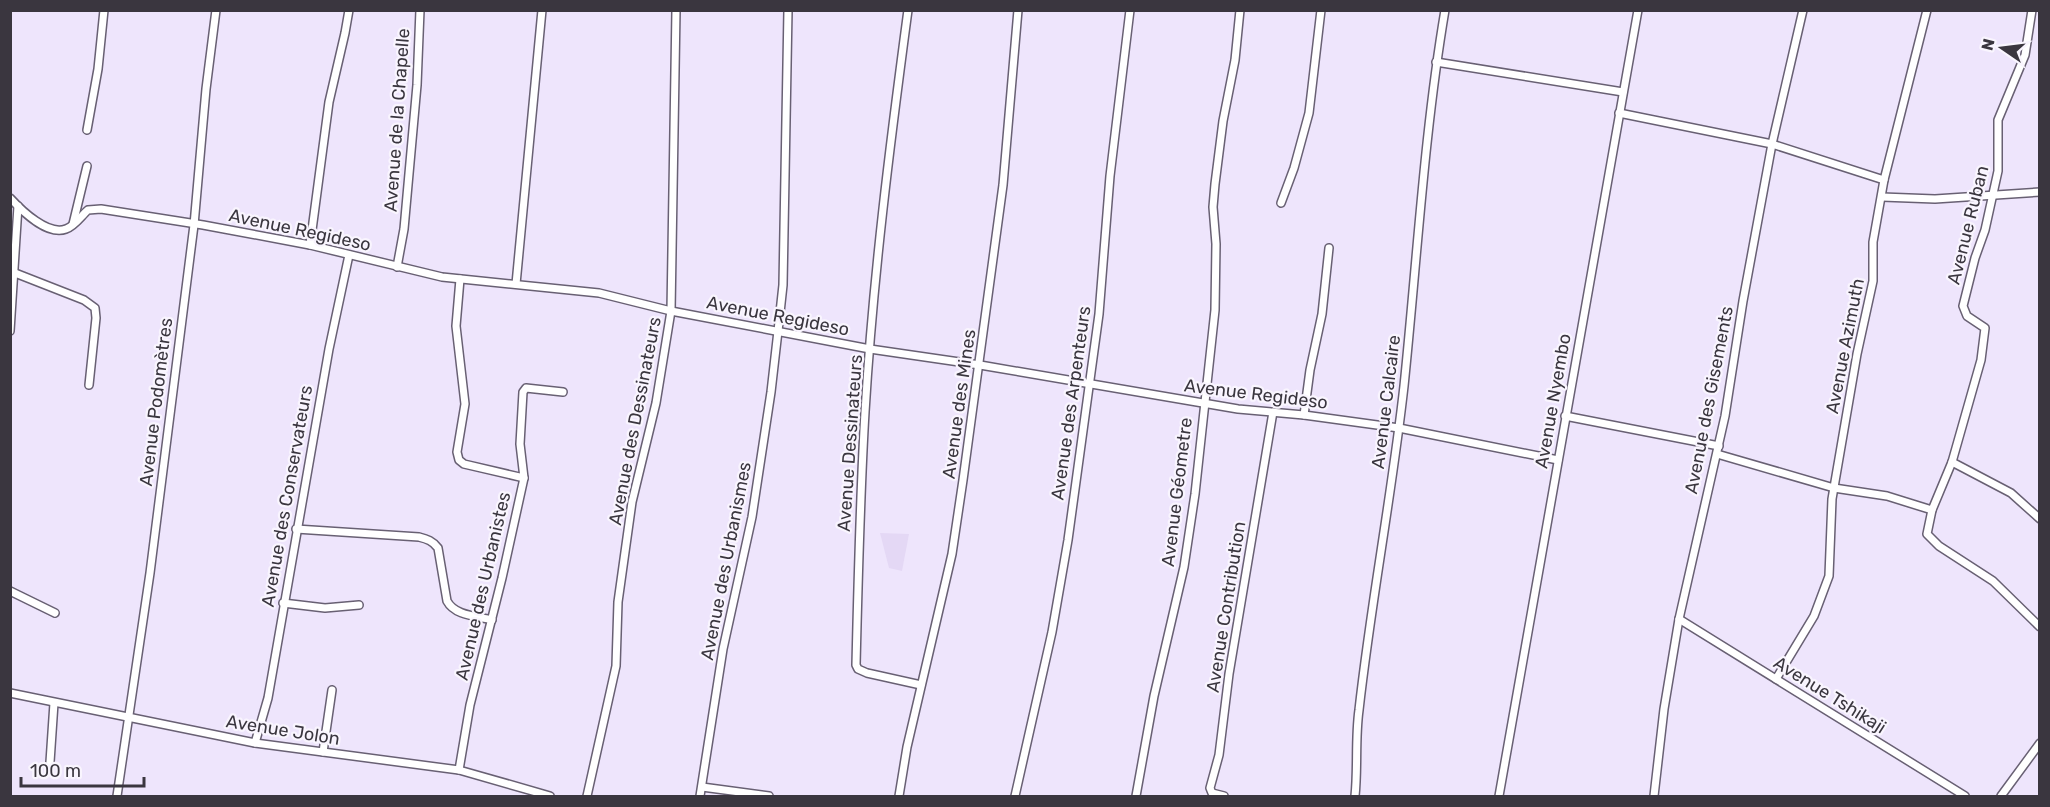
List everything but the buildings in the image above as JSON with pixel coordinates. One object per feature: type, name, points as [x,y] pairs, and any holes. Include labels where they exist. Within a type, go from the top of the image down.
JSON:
[{"type":"street","points":[[87,129],[98,69],[104,10]]},
{"type":"street","name":"Avenue Podomètres","points":[[117,796],[130,718],[194,225],[206,89],[216,10]]},
{"type":"street","points":[[310,245],[329,102],[349,10]]},
{"type":"street","name":"Avenue de la Chapelle","points":[[397,267],[404,229],[417,85],[420,10]]},
{"type":"street","points":[[516,284],[542,10]]},
{"type":"street","name":"Avenue des Dessinateurs","points":[[587,796],[616,666],[618,602],[632,502],[656,403],[672,310],[676,10]]},
{"type":"street","points":[[778,331],[783,285],[788,10]]},
{"type":"street","name":"Avenue Dessinateurs","points":[[908,10],[891,137],[870,349],[859,525],[856,665],[858,669],[867,673],[921,685]]},
{"type":"street","name":"Avenue des Mines","points":[[899,796],[921,685],[952,554],[1003,186],[1018,10]]},
{"type":"street","name":"Avenue des Arpenteurs","points":[[1015,796],[1052,632],[1062,575],[1099,314],[1110,176],[1130,10]]},
{"type":"street","name":"Avenue Géometre","points":[[1136,796],[1154,696],[1184,567],[1195,494],[1216,294],[1213,207],[1216,172],[1235,60],[1240,10]]},
{"type":"street","points":[[1281,203],[1294,168],[1309,113],[1321,10]]},
{"type":"street","name":"Avenue Calcaire","points":[[1355,796],[1358,713],[1399,428],[1436,62],[1445,10]]},
{"type":"street","name":"Avenue Nyembo","points":[[1499,796],[1638,10]]},
{"type":"street","name":"Avenue des Gisements","points":[[1654,796],[1664,709],[1679,619],[1718,450],[1772,144],[1803,10]]},
{"type":"street","name":"Avenue Azimuth","points":[[1776,679],[1814,616],[1827,585],[1831,565],[1834,488],[1859,343],[1873,281],[1874,242],[1884,180],[1928,10]]},
{"type":"street","name":"Avenue Ruban","points":[[1952,462],[1981,360],[1985,334],[1983,326],[1967,316],[1963,306],[1994,195],[1999,162],[1998,120],[2025,55],[2032,10]]},
{"type":"street","points":[[1436,62],[1623,92]]},
{"type":"street","points":[[1619,113],[1772,144],[1884,180]]},
{"type":"street","points":[[10,198],[28,215],[54,231],[65,230],[72,226],[87,166]]},
{"type":"street","points":[[1882,197],[1935,200],[2040,192]]},
{"type":"street","points":[[10,331],[18,206]]},
{"type":"street","name":"Avenue Regideso","points":[[72,226],[88,210],[101,209],[310,245],[397,267],[460,279],[599,293],[672,310],[870,349],[1090,383],[1203,404],[1399,428],[1558,460]]},
{"type":"street","points":[[1304,415],[1310,370],[1322,314],[1329,248]]},
{"type":"street","name":"Avenue des Conservateurs","points":[[255,743],[268,698],[328,349],[350,255]]},
{"type":"street","points":[[15,273],[84,300],[95,308],[89,385]]},
{"type":"street","name":"Avenue des Urbanistes","points":[[459,770],[470,705],[524,478],[464,464],[459,459],[465,404],[456,326],[460,279]]},
{"type":"street","name":"Avenue des Urbanismes","points":[[700,796],[723,649],[752,517],[778,331]]},
{"type":"street","points":[[524,478],[520,444],[523,392],[526,388],[563,392]]},
{"type":"street","name":"Avenue Contribution","points":[[1224,796],[1212,793],[1210,788],[1219,755],[1229,674],[1274,412]]},
{"type":"street","points":[[1565,416],[1718,450],[1834,488],[1887,496],[1932,510]]},
{"type":"street","points":[[2040,519],[2011,493],[1952,462],[1932,510],[1927,530],[1928,537],[1954,557],[1993,581],[2040,627]]},
{"type":"street","points":[[296,529],[428,539],[438,548],[450,607],[455,611],[492,620]]},
{"type":"street","points":[[10,591],[55,613]]},
{"type":"street","points":[[284,603],[325,608],[359,605]]},
{"type":"street","name":"Avenue Tshikaji","points":[[1679,619],[1965,796]]},
{"type":"street","points":[[323,752],[332,690]]},
{"type":"street","name":"Avenue Jolon","points":[[10,693],[255,743],[459,770],[550,796]]},
{"type":"street","points":[[50,762],[54,703]]},
{"type":"street","points":[[2001,796],[2040,743]]},
{"type":"street","points":[[702,787],[769,796]]},
{"type":"shaded area","points":[[880,533],[909,534],[902,571],[889,568]]}]
